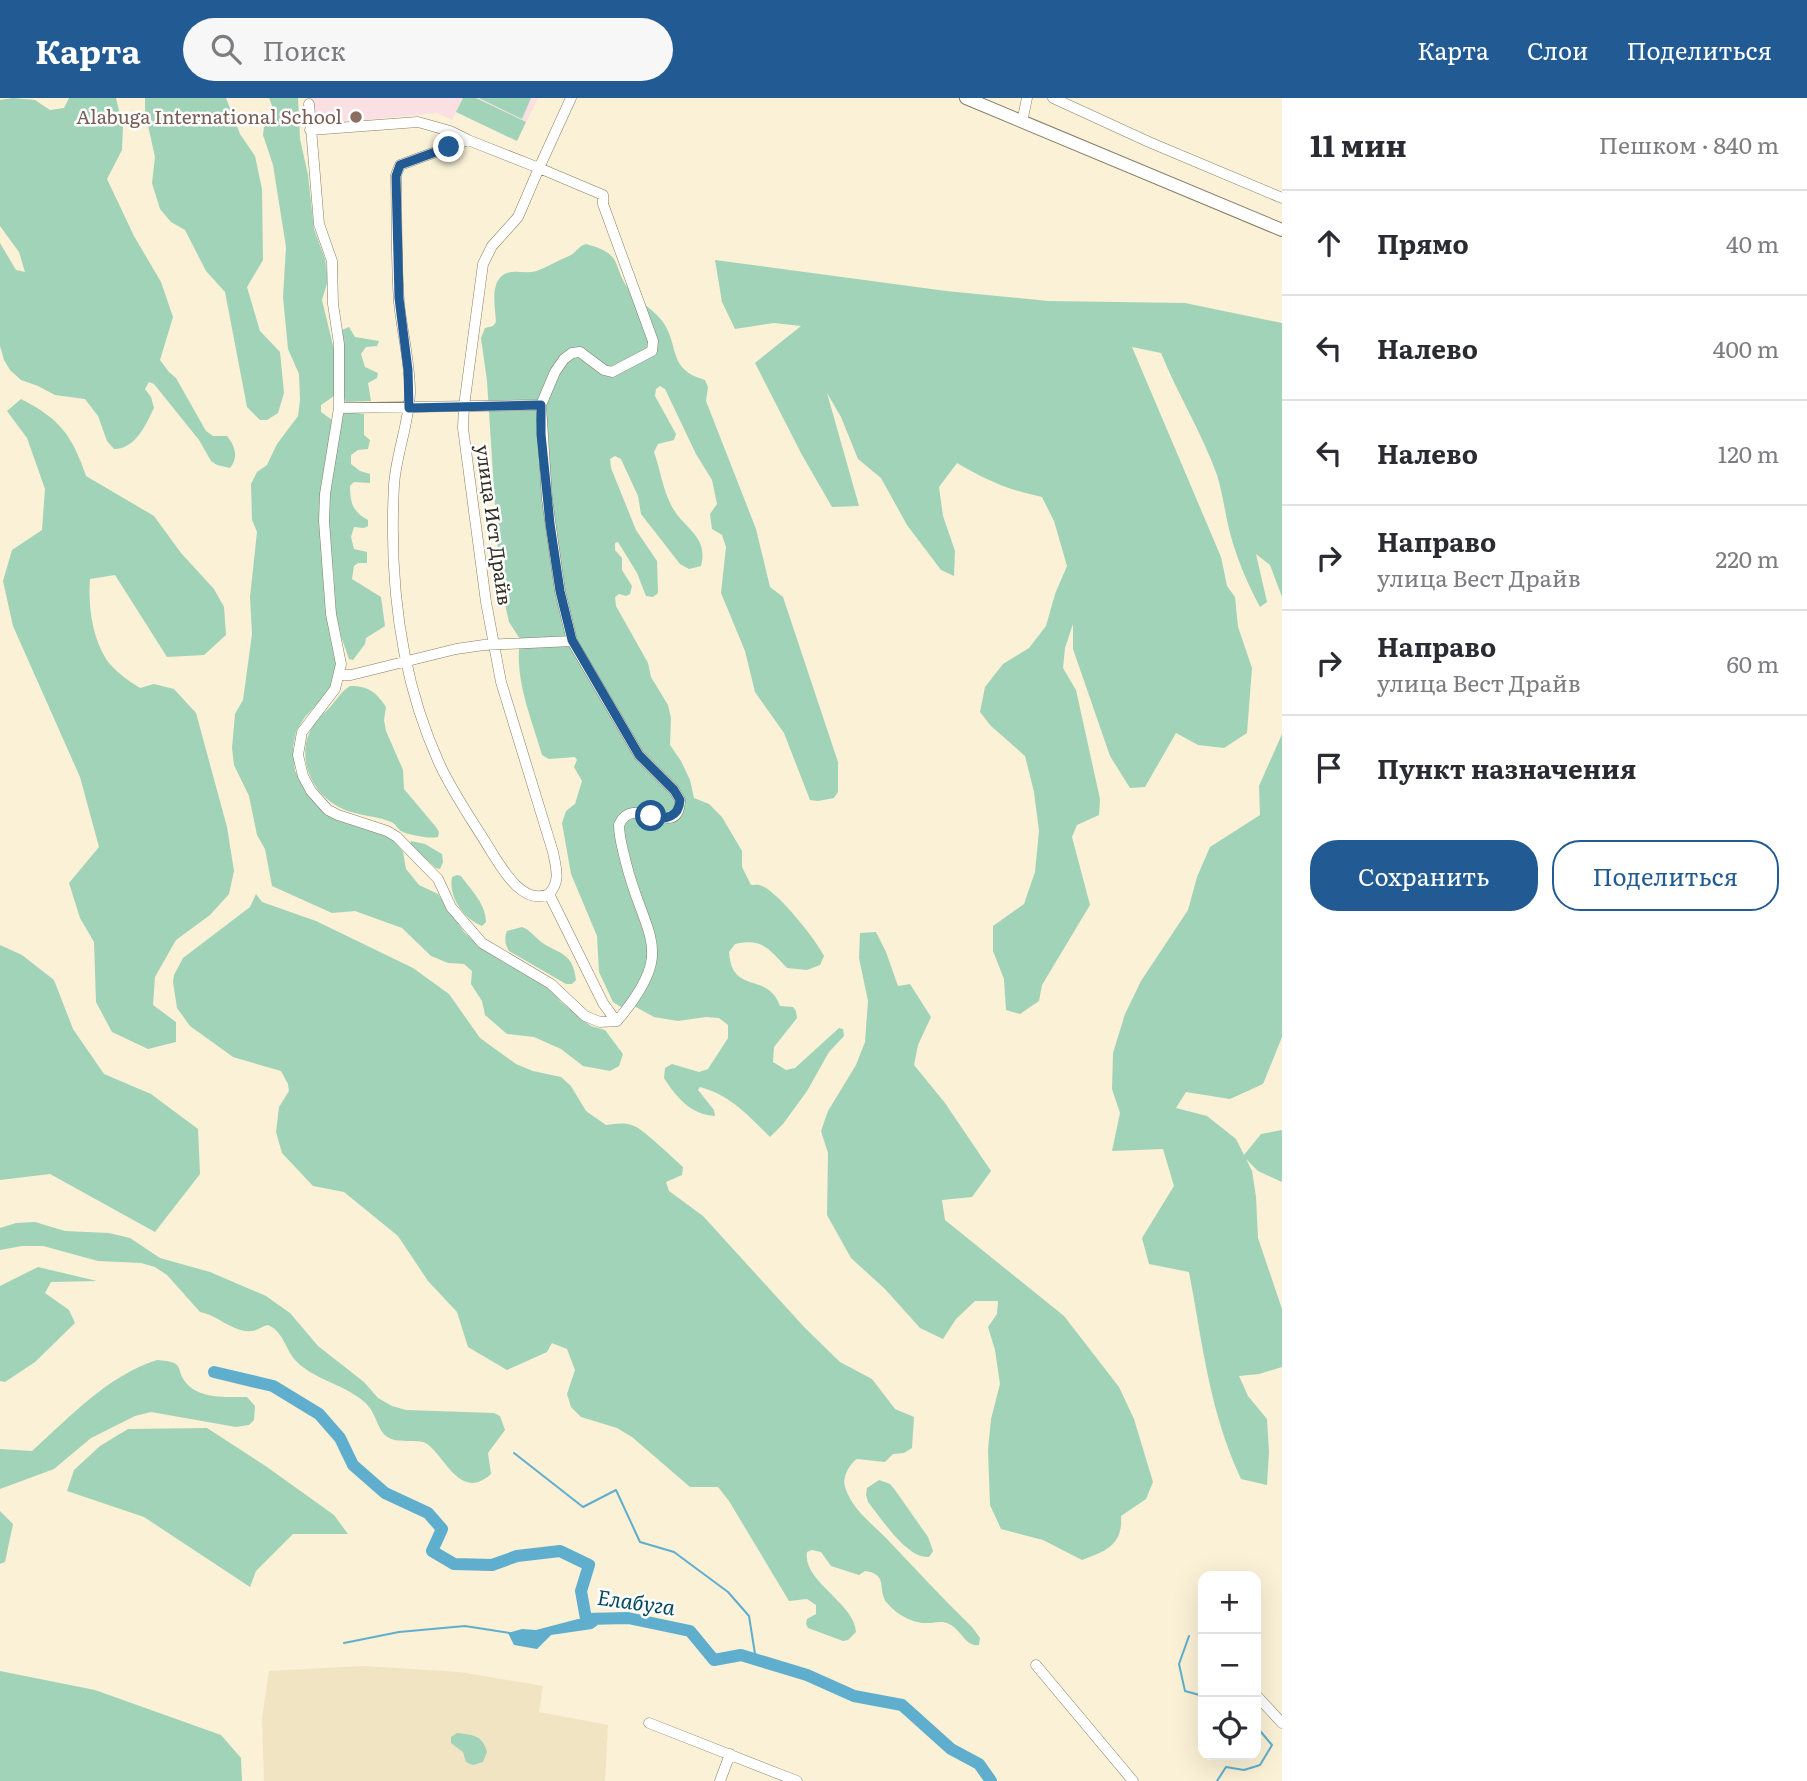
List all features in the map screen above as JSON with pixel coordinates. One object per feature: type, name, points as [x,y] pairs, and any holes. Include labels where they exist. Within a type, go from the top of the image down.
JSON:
[{"type":"main road","points":[[966,98],[1282,230]]},
{"type":"street","name":"улица Ист Драйв","points":[[549,894],[557,883],[554,852],[505,696],[494,644],[466,455],[464,406],[483,264],[492,246],[518,217],[570,98]]},
{"type":"street","points":[[1022,122],[1027,98]]},
{"type":"street","points":[[1053,98],[1282,198]]},
{"type":"street","points":[[309,104],[310,130],[319,224],[333,268],[333,304],[339,345],[339,408],[325,494],[324,521],[331,614],[340,650],[340,675],[330,698],[302,732],[298,745],[299,766],[311,792],[320,803],[338,815],[393,834],[438,879],[451,907],[482,943],[551,984],[585,1016],[600,1022],[616,1021],[636,998],[652,964],[649,929],[629,875],[619,825],[626,815],[636,811],[657,818],[672,817],[680,800],[674,790],[639,755],[572,640],[560,591],[550,524],[541,434],[541,405],[555,372],[564,359],[572,353],[580,352],[604,370],[611,372],[652,351],[654,346],[603,204],[603,195],[450,131],[418,122],[310,130]]},
{"type":"street","points":[[468,140],[400,165],[396,176],[399,298],[408,370],[409,408],[396,468],[393,514],[396,589],[405,660],[430,741],[462,805],[511,880],[531,896],[538,898],[549,894],[603,1003],[616,1021]]},
{"type":"street","points":[[339,408],[541,405]]},
{"type":"street","points":[[340,675],[351,675],[444,651],[494,644],[572,640]]},
{"type":"street","points":[[1036,1665],[1133,1781]]},
{"type":"street","points":[[1258,1697],[1282,1723]]},
{"type":"street","points":[[649,1723],[797,1781]]},
{"type":"street","points":[[720,1781],[730,1754]]},
{"type":"shaded area","name":"Alabuga International School","points":[[311,98],[538,98],[517,141],[456,112],[452,120],[437,113],[313,125]]},
{"type":"shaded area","points":[[364,1666],[460,1672],[543,1686],[539,1712],[608,1725],[605,1781],[264,1781],[262,1718],[269,1671]]},
{"type":"green space","points":[[69,98],[116,98],[123,127],[122,150],[107,179],[134,236],[161,282],[173,317],[160,360],[176,378],[206,431],[213,436],[227,436],[230,440],[235,456],[230,468],[211,461],[199,440],[154,384],[149,382],[145,389],[154,408],[144,428],[128,445],[114,449],[107,441],[98,416],[85,399],[55,395],[21,380],[4,360],[0,346],[0,243],[16,270],[25,272],[19,252],[0,226],[0,100],[35,100],[50,110],[64,108]]},
{"type":"green space","points":[[145,98],[226,98],[240,134],[255,156],[262,189],[263,260],[247,287],[260,331],[280,352],[284,393],[278,413],[267,420],[260,420],[247,407],[225,292],[206,271],[185,230],[171,222],[160,209],[152,183],[155,157],[145,112]]},
{"type":"green space","points":[[269,98],[298,98],[300,139],[308,175],[314,229],[325,259],[328,280],[322,300],[335,354],[334,396],[321,405],[321,412],[332,420],[319,524],[326,607],[337,664],[329,691],[296,731],[293,748],[295,771],[317,806],[333,817],[391,837],[403,852],[406,869],[419,885],[438,894],[464,932],[479,946],[551,990],[561,1002],[591,1026],[605,1030],[623,1054],[619,1066],[610,1071],[583,1066],[561,1049],[534,1037],[507,1034],[485,1015],[482,1001],[471,984],[472,971],[464,964],[448,963],[431,956],[402,928],[355,911],[332,913],[272,886],[265,849],[257,835],[249,796],[234,765],[232,748],[235,714],[243,700],[252,634],[250,597],[257,532],[252,520],[251,484],[257,472],[267,465],[277,444],[298,416],[300,400],[299,374],[288,349],[283,297],[286,247],[273,165],[263,135],[264,127],[275,113]]},
{"type":"green space","points":[[463,98],[476,98],[526,122],[517,141],[456,112]]},
{"type":"green space","points":[[479,98],[531,98],[522,119]]},
{"type":"green space","points":[[586,244],[613,257],[631,292],[663,322],[679,363],[685,370],[705,380],[708,387],[706,401],[756,529],[770,587],[783,597],[838,762],[838,792],[834,798],[810,800],[784,733],[755,692],[745,651],[721,593],[726,547],[722,535],[712,529],[710,514],[717,504],[712,480],[696,454],[665,389],[660,386],[656,389],[655,396],[676,434],[674,440],[658,444],[654,452],[671,505],[698,539],[702,555],[701,566],[689,569],[680,564],[641,514],[638,496],[621,459],[615,456],[610,459],[611,468],[636,530],[657,561],[658,593],[653,597],[646,596],[637,573],[618,542],[615,543],[615,550],[622,558],[622,570],[632,586],[630,594],[619,594],[615,597],[616,606],[668,705],[671,718],[670,745],[690,780],[694,798],[709,804],[722,817],[742,851],[742,867],[751,885],[762,886],[777,897],[806,929],[824,956],[820,965],[807,970],[787,968],[770,950],[759,944],[735,944],[729,952],[737,974],[767,989],[780,1006],[793,1007],[796,1011],[797,1018],[774,1047],[773,1062],[786,1070],[795,1068],[839,1028],[843,1029],[844,1036],[829,1052],[807,1091],[770,1137],[738,1107],[721,1095],[700,1087],[698,1090],[714,1110],[715,1116],[691,1109],[664,1078],[665,1068],[672,1064],[699,1072],[708,1069],[728,1038],[728,1025],[719,1018],[678,1021],[654,1017],[632,1005],[621,1007],[613,1002],[599,972],[597,936],[571,874],[562,823],[566,811],[575,804],[582,781],[574,767],[577,760],[575,757],[549,759],[542,755],[521,683],[520,639],[509,622],[500,582],[487,381],[481,338],[485,328],[496,322],[496,285],[504,274],[539,270],[571,255]]},
{"type":"green space","points":[[715,260],[946,291],[1048,301],[1185,303],[1282,323],[1282,597],[1270,565],[1256,554],[1267,602],[1260,607],[1236,552],[1211,459],[1161,353],[1132,347],[1221,557],[1227,586],[1235,597],[1238,627],[1252,668],[1247,733],[1224,748],[1198,745],[1176,733],[1145,787],[1130,788],[1110,756],[1073,649],[1073,624],[1065,648],[1063,668],[1076,690],[1100,799],[1099,815],[1077,825],[1072,837],[1090,905],[1042,985],[1039,1001],[1020,1014],[1006,1010],[1004,979],[993,951],[993,926],[1024,904],[1035,872],[1039,831],[1034,792],[1025,756],[991,726],[980,712],[985,687],[1003,664],[1029,648],[1046,626],[1067,566],[1054,521],[1042,497],[998,484],[957,463],[939,487],[943,516],[955,551],[954,576],[941,570],[907,525],[881,478],[858,459],[841,417],[827,393],[859,506],[832,507],[755,363],[801,326],[774,323],[735,329],[722,302]]},
{"type":"green space","points":[[349,327],[355,337],[379,341],[377,346],[366,347],[361,354],[365,367],[378,373],[377,378],[368,383],[371,401],[346,402],[343,397],[342,330]]},
{"type":"green space","points":[[21,399],[46,414],[63,430],[75,449],[86,476],[154,516],[181,553],[214,589],[224,607],[226,635],[204,655],[167,657],[115,575],[90,579],[90,610],[94,631],[109,663],[140,688],[154,684],[174,689],[196,713],[227,827],[234,871],[229,894],[210,915],[176,940],[155,977],[153,1005],[176,1022],[176,1042],[148,1049],[112,1032],[96,1002],[94,942],[80,918],[69,883],[99,847],[80,777],[13,626],[3,581],[12,550],[42,530],[45,489],[27,438],[7,411]]},
{"type":"green space","points":[[342,414],[364,414],[364,435],[370,440],[368,449],[358,450],[351,455],[351,464],[370,474],[370,483],[354,482],[350,486],[353,506],[368,520],[368,526],[364,528],[354,527],[351,537],[354,549],[367,552],[367,563],[354,566],[352,579],[381,597],[385,626],[366,638],[365,644],[353,660],[349,659],[333,607],[334,576],[326,522],[328,494]]},
{"type":"green space","points":[[350,686],[371,691],[386,707],[386,731],[403,770],[404,789],[436,827],[438,837],[409,834],[388,821],[347,811],[330,801],[314,783],[306,761],[308,737],[317,720]]},
{"type":"green space","points":[[1282,734],[1282,1037],[1263,1084],[1230,1099],[1186,1092],[1176,1108],[1207,1116],[1236,1139],[1244,1155],[1261,1134],[1282,1130],[1282,1182],[1258,1171],[1246,1159],[1252,1171],[1256,1197],[1258,1238],[1282,1309],[1282,1367],[1259,1374],[1239,1376],[1248,1396],[1267,1419],[1267,1485],[1241,1479],[1230,1453],[1208,1377],[1189,1272],[1149,1264],[1142,1238],[1174,1186],[1163,1149],[1112,1151],[1120,1113],[1112,1089],[1113,1053],[1125,1014],[1141,981],[1188,910],[1197,877],[1210,847],[1260,815],[1259,786]]},
{"type":"green space","points":[[411,841],[425,844],[442,854],[440,869],[410,845]]},
{"type":"green space","points":[[461,876],[481,903],[486,922],[482,926],[464,913],[455,899],[451,885],[452,877]]},
{"type":"green space","points":[[256,894],[262,902],[316,921],[413,968],[449,994],[480,1038],[516,1064],[561,1077],[571,1086],[586,1111],[606,1125],[627,1124],[638,1128],[683,1167],[682,1175],[666,1182],[669,1191],[703,1216],[805,1328],[840,1362],[872,1379],[895,1409],[914,1417],[912,1448],[904,1453],[893,1454],[885,1462],[857,1459],[847,1471],[845,1487],[862,1515],[972,1627],[980,1638],[979,1645],[967,1641],[953,1626],[946,1623],[922,1623],[900,1615],[885,1599],[880,1580],[873,1573],[865,1571],[859,1575],[831,1566],[821,1552],[812,1550],[807,1552],[812,1573],[847,1611],[856,1632],[843,1641],[808,1628],[807,1619],[816,1614],[816,1605],[807,1599],[789,1601],[718,1487],[690,1487],[632,1437],[617,1428],[581,1417],[571,1407],[567,1394],[575,1370],[567,1349],[552,1343],[547,1352],[507,1370],[468,1347],[457,1312],[428,1281],[398,1236],[344,1192],[313,1186],[282,1153],[276,1132],[279,1107],[289,1091],[281,1071],[233,1057],[190,1026],[177,1008],[173,982],[183,958],[250,907]]},
{"type":"green space","points":[[522,927],[568,958],[576,980],[572,984],[566,984],[509,951],[505,941],[507,931]]},
{"type":"green space","points":[[876,932],[898,986],[910,984],[931,1017],[918,1045],[914,1065],[945,1103],[991,1171],[972,1197],[942,1200],[945,1220],[1064,1316],[1119,1387],[1134,1419],[1153,1482],[1146,1499],[1121,1516],[1119,1534],[1111,1546],[1082,1560],[1043,1540],[1001,1529],[990,1505],[988,1450],[991,1419],[1000,1384],[995,1350],[988,1327],[997,1314],[998,1301],[975,1301],[956,1319],[943,1339],[920,1328],[885,1289],[851,1258],[827,1215],[828,1153],[821,1131],[828,1111],[856,1065],[865,1042],[868,1001],[859,958],[860,933]]},
{"type":"green space","points":[[0,945],[22,955],[54,980],[73,1029],[104,1074],[151,1094],[198,1129],[200,1174],[155,1232],[50,1174],[0,1180]]},
{"type":"green space","points":[[35,1222],[65,1231],[109,1233],[130,1238],[160,1258],[210,1272],[266,1296],[290,1313],[318,1346],[364,1382],[378,1398],[392,1406],[406,1410],[494,1413],[500,1416],[505,1430],[488,1453],[491,1474],[479,1482],[469,1483],[452,1472],[423,1442],[394,1440],[386,1436],[364,1402],[351,1392],[303,1368],[273,1328],[268,1325],[254,1331],[245,1331],[200,1312],[167,1275],[155,1267],[141,1263],[98,1261],[43,1246],[0,1250],[0,1228],[16,1223]]},
{"type":"green space","points":[[38,1267],[97,1281],[51,1282],[45,1293],[69,1310],[75,1323],[35,1362],[5,1382],[0,1381],[0,1286]]},
{"type":"green space","points":[[157,1360],[173,1362],[188,1385],[201,1393],[247,1397],[255,1406],[254,1420],[249,1425],[236,1427],[151,1412],[135,1416],[91,1438],[54,1469],[0,1489],[0,1449],[32,1451],[105,1387]]},
{"type":"green space","points":[[207,1428],[334,1515],[348,1534],[293,1534],[256,1571],[250,1587],[144,1517],[67,1491],[74,1470],[100,1446],[128,1429]]},
{"type":"green space","points":[[879,1480],[890,1484],[928,1537],[933,1551],[929,1557],[912,1552],[903,1545],[868,1502],[867,1488]]},
{"type":"green space","points":[[0,1511],[13,1524],[5,1562],[0,1564]]},
{"type":"green space","points":[[0,1671],[95,1690],[221,1735],[241,1758],[242,1781],[0,1781]]},
{"type":"green space","points":[[457,1733],[472,1735],[483,1742],[487,1752],[483,1762],[473,1765],[466,1762],[463,1752],[451,1743],[451,1737]]},
{"type":"water","points":[[586,1619],[598,1625],[592,1629],[551,1635],[537,1649],[514,1645],[508,1633],[522,1629],[536,1630]]},
{"type":"waterway","name":"Елабуга","points":[[214,1372],[273,1386],[319,1414],[340,1438],[353,1465],[385,1493],[428,1513],[442,1529],[432,1551],[454,1564],[492,1565],[517,1556],[560,1551],[589,1565],[581,1591],[586,1619],[628,1618],[690,1631],[714,1660],[741,1655],[807,1675],[854,1696],[902,1705],[951,1749],[979,1764],[991,1781]]},
{"type":"waterway","points":[[514,1453],[583,1507],[616,1490],[640,1542],[674,1552],[728,1592],[749,1616],[756,1660]]},
{"type":"waterway","points":[[344,1643],[399,1632],[465,1626],[510,1633]]},
{"type":"waterway","points":[[1189,1636],[1179,1664],[1185,1691],[1198,1695]]},
{"type":"waterway","points":[[1217,1781],[1226,1767],[1244,1770],[1260,1765],[1272,1745],[1261,1732]]},
{"type":"place","name":"Alabuga International School","points":[[356,117]]},
{"type":"route","points":[[449,147],[400,165],[397,169],[399,298],[410,391],[409,408],[541,405],[541,434],[550,524],[560,591],[572,640],[639,755],[678,794],[680,800],[672,817],[651,816]]}]
